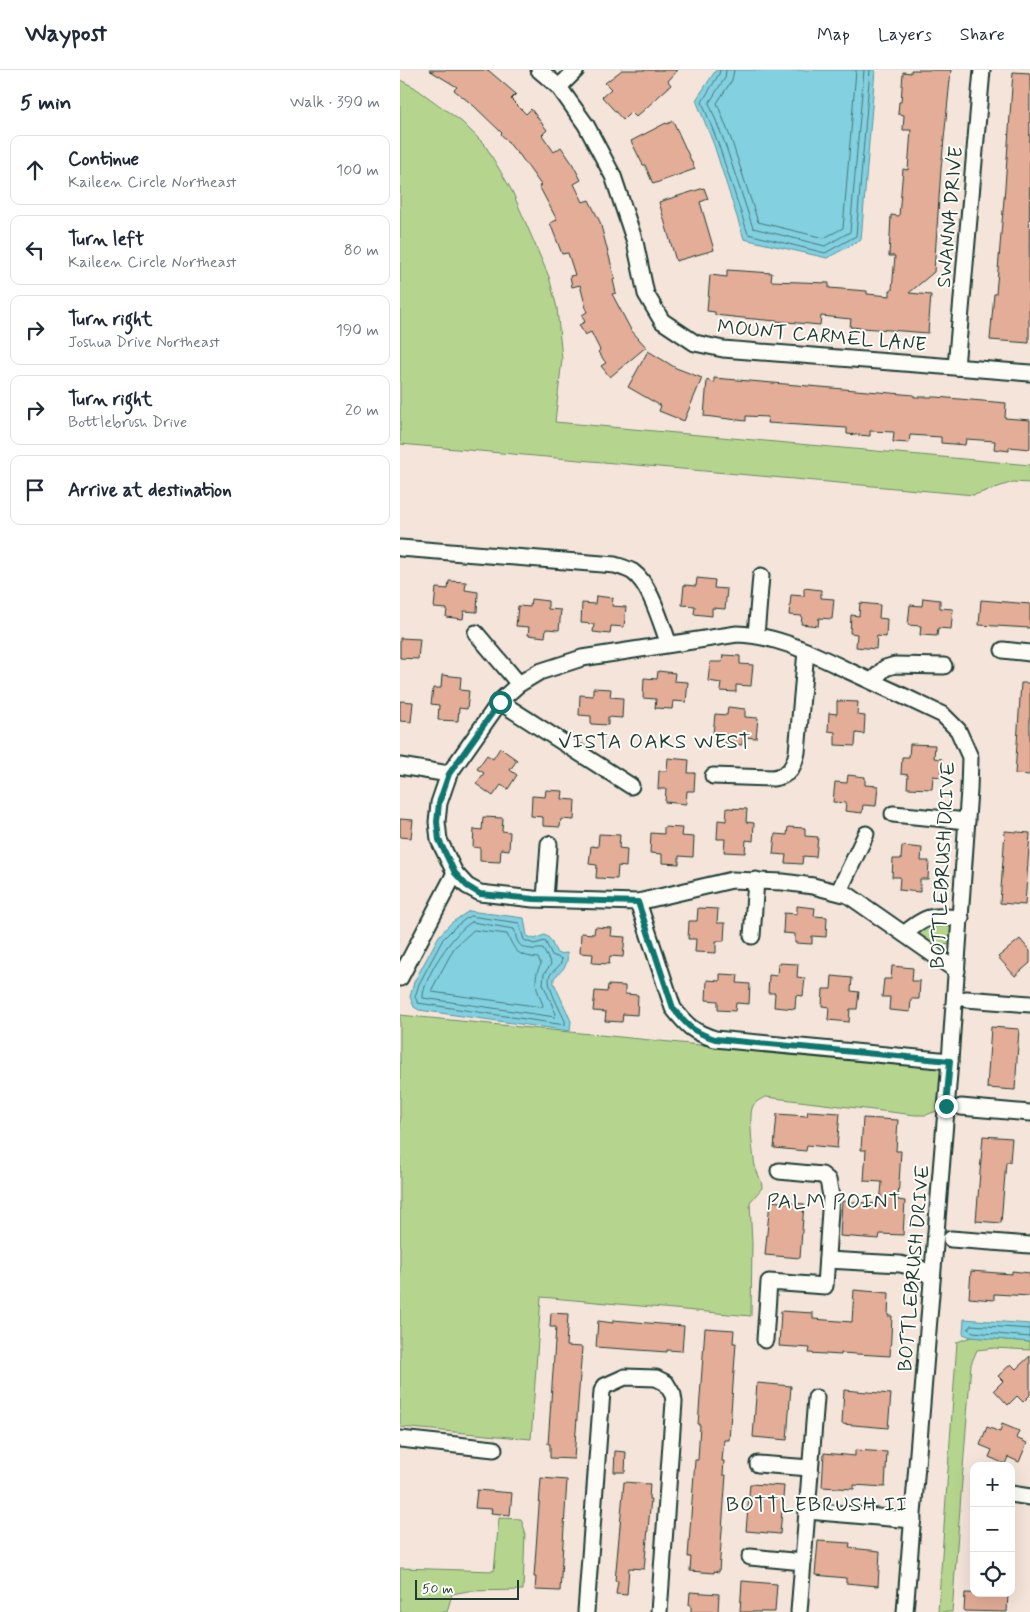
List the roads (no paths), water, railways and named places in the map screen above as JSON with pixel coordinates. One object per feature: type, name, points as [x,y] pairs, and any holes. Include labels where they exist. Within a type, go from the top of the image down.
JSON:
[{"type":"street","name":"MOUNT CARMEL LANE","points":[[539,70],[559,87],[586,125],[613,176],[635,242],[646,294],[662,320],[695,343],[723,349],[1030,373]]},
{"type":"street","points":[[559,87],[576,70]]},
{"type":"street","name":"SWANNA DRIVE","points":[[956,367],[982,70]]},
{"type":"street","points":[[400,548],[615,565],[625,568],[635,573],[647,589],[669,644]]},
{"type":"street","points":[[756,635],[761,576]]},
{"type":"street","points":[[476,633],[519,684]]},
{"type":"street","name":"BOTTLEBRUSH DRIVE","points":[[455,873],[439,840],[437,822],[439,803],[449,774],[500,702],[519,684],[539,672],[582,658],[737,634],[756,635],[774,639],[806,651],[943,714],[958,730],[970,757],[968,821],[905,1612]]},
{"type":"street","points":[[1003,650],[1030,652]]},
{"type":"street","points":[[713,776],[781,777],[789,772],[795,764],[806,651]]},
{"type":"street","points":[[872,681],[885,668],[895,665],[944,666]]},
{"type":"street","points":[[500,702],[631,786]]},
{"type":"street","points":[[400,766],[449,774]]},
{"type":"street","points":[[893,814],[968,821]]},
{"type":"street","points":[[839,891],[866,834]]},
{"type":"street","points":[[544,899],[549,844]]},
{"type":"street","points":[[400,978],[455,873],[467,886],[480,894],[544,899],[638,902],[732,880],[783,882],[839,891],[848,895],[957,970]]},
{"type":"street","points":[[752,936],[756,880]]},
{"type":"street","points":[[638,902],[673,1008],[683,1021],[698,1034],[715,1039],[950,1061]]},
{"type":"street","points":[[904,934],[921,920],[934,916],[961,918]]},
{"type":"street","points":[[966,999],[1030,1004]]},
{"type":"street","points":[[961,1108],[1030,1113]]},
{"type":"street","points":[[765,1340],[769,1282],[825,1286],[831,1196],[828,1180],[822,1175],[779,1171]]},
{"type":"street","points":[[951,1239],[1030,1245],[1030,1236]]},
{"type":"street","points":[[827,1260],[900,1264],[921,1269],[932,1278]]},
{"type":"street","points":[[586,1612],[602,1391],[605,1386],[625,1377],[656,1378],[666,1383],[673,1395],[659,1612]]},
{"type":"street","points":[[799,1612],[816,1398]]},
{"type":"street","points":[[400,1439],[494,1449]]},
{"type":"street","points":[[758,1464],[810,1468]]},
{"type":"street","points":[[1015,1495],[1030,1497]]},
{"type":"street","points":[[807,1511],[913,1520]]},
{"type":"street","points":[[750,1557],[803,1562]]},
{"type":"water","points":[[716,70],[875,70],[861,240],[827,258],[744,239],[714,145],[696,100]]},
{"type":"water","points":[[469,911],[524,918],[527,936],[535,939],[544,935],[547,936],[558,954],[567,953],[566,965],[554,978],[554,983],[571,1021],[570,1031],[419,1010],[414,1007],[410,997],[414,982],[439,936],[451,923]]},
{"type":"water","points":[[964,1319],[1030,1324],[1030,1342],[971,1337],[963,1334]]},
{"type":"district","name":"VISTA OAKS WEST","points":[[655,741]]},
{"type":"district","name":"PALM POINT","points":[[834,1201]]},
{"type":"district","name":"BOTTLEBRUSH II","points":[[817,1504]]}]
